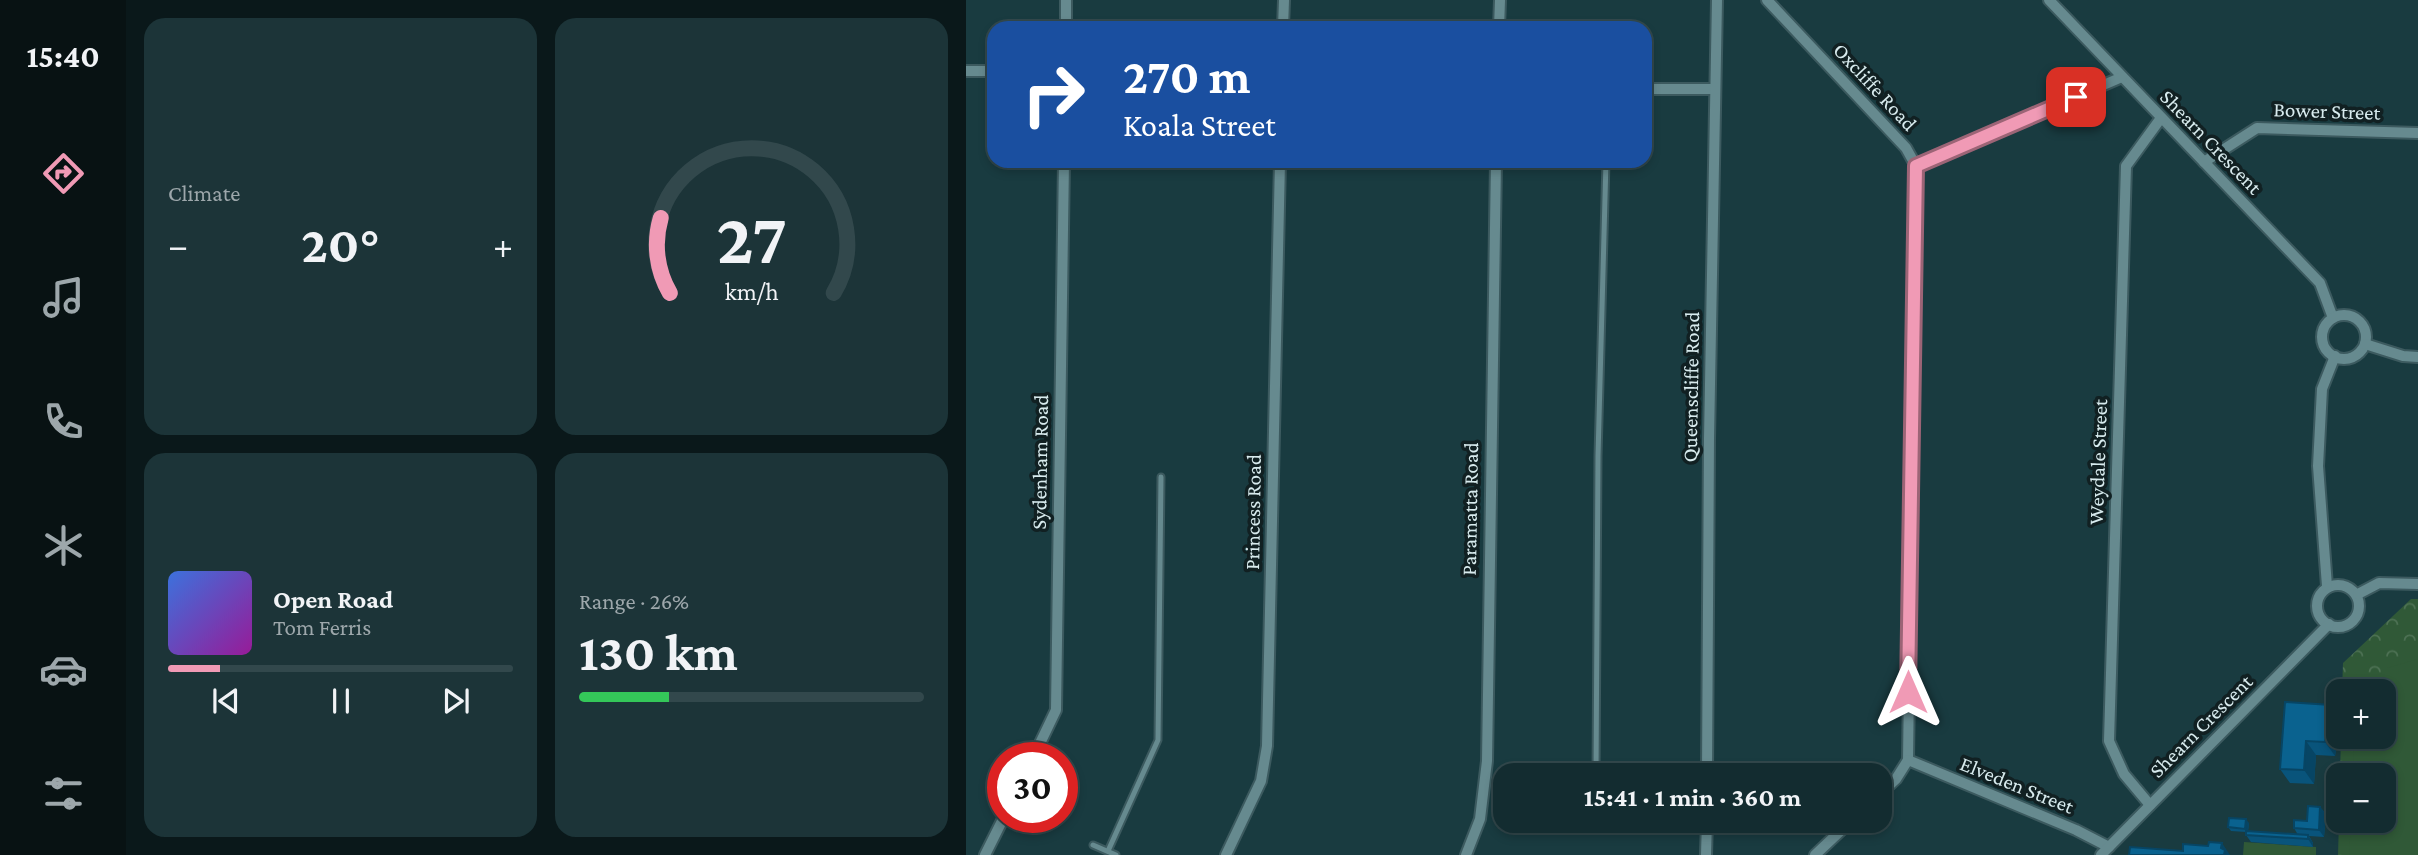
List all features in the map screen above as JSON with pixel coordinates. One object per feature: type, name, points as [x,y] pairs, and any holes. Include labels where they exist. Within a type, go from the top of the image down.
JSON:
[{"type":"street","points":[[1066,0],[1066,21]]},
{"type":"street","points":[[1283,21],[1284,0]]},
{"type":"street","points":[[1499,21],[1500,0]]},
{"type":"street","name":"Queenscliffe Road","points":[[1707,763],[1717,0]]},
{"type":"street","name":"Oxcliffe Road","points":[[1767,0],[1906,148],[1916,166]]},
{"type":"street","name":"Shearn Crescent","points":[[2049,0],[2320,283],[2333,318]]},
{"type":"street","points":[[966,71],[987,71]]},
{"type":"street","points":[[1892,783],[1908,760],[1916,166],[2122,77]]},
{"type":"street","points":[[1652,89],[1715,89]]},
{"type":"street","name":"Weydale Street","points":[[2150,805],[2124,774],[2109,741],[2126,166],[2161,118]]},
{"type":"street","name":"Bower Street","points":[[2204,162],[2257,128],[2418,133]]},
{"type":"street","name":"Sydenham Road","points":[[1041,742],[1056,710],[1064,168]]},
{"type":"street","name":"Princess Road","points":[[1226,855],[1261,781],[1267,746],[1280,168]]},
{"type":"street","name":"Paramatta Road","points":[[1466,855],[1480,819],[1487,761],[1496,168]]},
{"type":"street","points":[[2344,315],[2362,323],[2366,332],[2365,344],[2359,353],[2350,358],[2335,356],[2324,345],[2322,335],[2325,326],[2333,318],[2344,315]]},
{"type":"street","points":[[2365,344],[2403,356],[2418,356]]},
{"type":"street","points":[[2327,586],[2344,584],[2358,594],[2360,611],[2349,625],[2332,627],[2319,617],[2316,600],[2327,586],[2318,466],[2322,389],[2335,356]]},
{"type":"street","points":[[2358,594],[2379,583],[2418,584]]},
{"type":"street","name":"Shearn Crescent","points":[[2105,851],[2329,624]]},
{"type":"street","name":"Elveden Street","points":[[1908,760],[2076,830],[2105,851]]},
{"type":"street","points":[[985,855],[996,833]]},
{"type":"street","points":[[1706,855],[1707,833]]},
{"type":"street","points":[[1815,855],[1838,833]]},
{"type":"lane","points":[[1596,763],[1598,456],[1606,168]]},
{"type":"lane","points":[[1108,851],[1158,740],[1161,477]]},
{"type":"lane","points":[[1093,845],[1116,855]]},
{"type":"green space","points":[[2411,599],[2418,599],[2418,855],[2338,855],[2339,833],[2396,833],[2396,763],[2340,763],[2341,749],[2396,749],[2396,679],[2342,679],[2343,663]]},
{"type":"green space","points":[[2418,659],[2418,855],[2349,855],[2350,833],[2396,833],[2396,763],[2353,763],[2354,749],[2396,749],[2396,679],[2374,679],[2387,668]]},
{"type":"green space","points":[[2244,842],[2316,847],[2316,855],[2243,855]]},
{"type":"building","points":[[2285,702],[2326,705],[2325,742],[2306,741],[2304,770],[2280,769]]},
{"type":"building","points":[[2308,806],[2320,807],[2319,830],[2294,828],[2294,820],[2307,821]]},
{"type":"building","points":[[2229,818],[2246,819],[2245,829],[2228,827]]},
{"type":"building","points":[[2246,831],[2308,835],[2308,839],[2246,835]]},
{"type":"building","points":[[2209,842],[2222,843],[2224,855],[2129,855],[2130,847],[2183,851],[2183,844],[2208,846]]},
{"type":"route","points":[[1908,692],[1916,166],[2076,97]]}]
